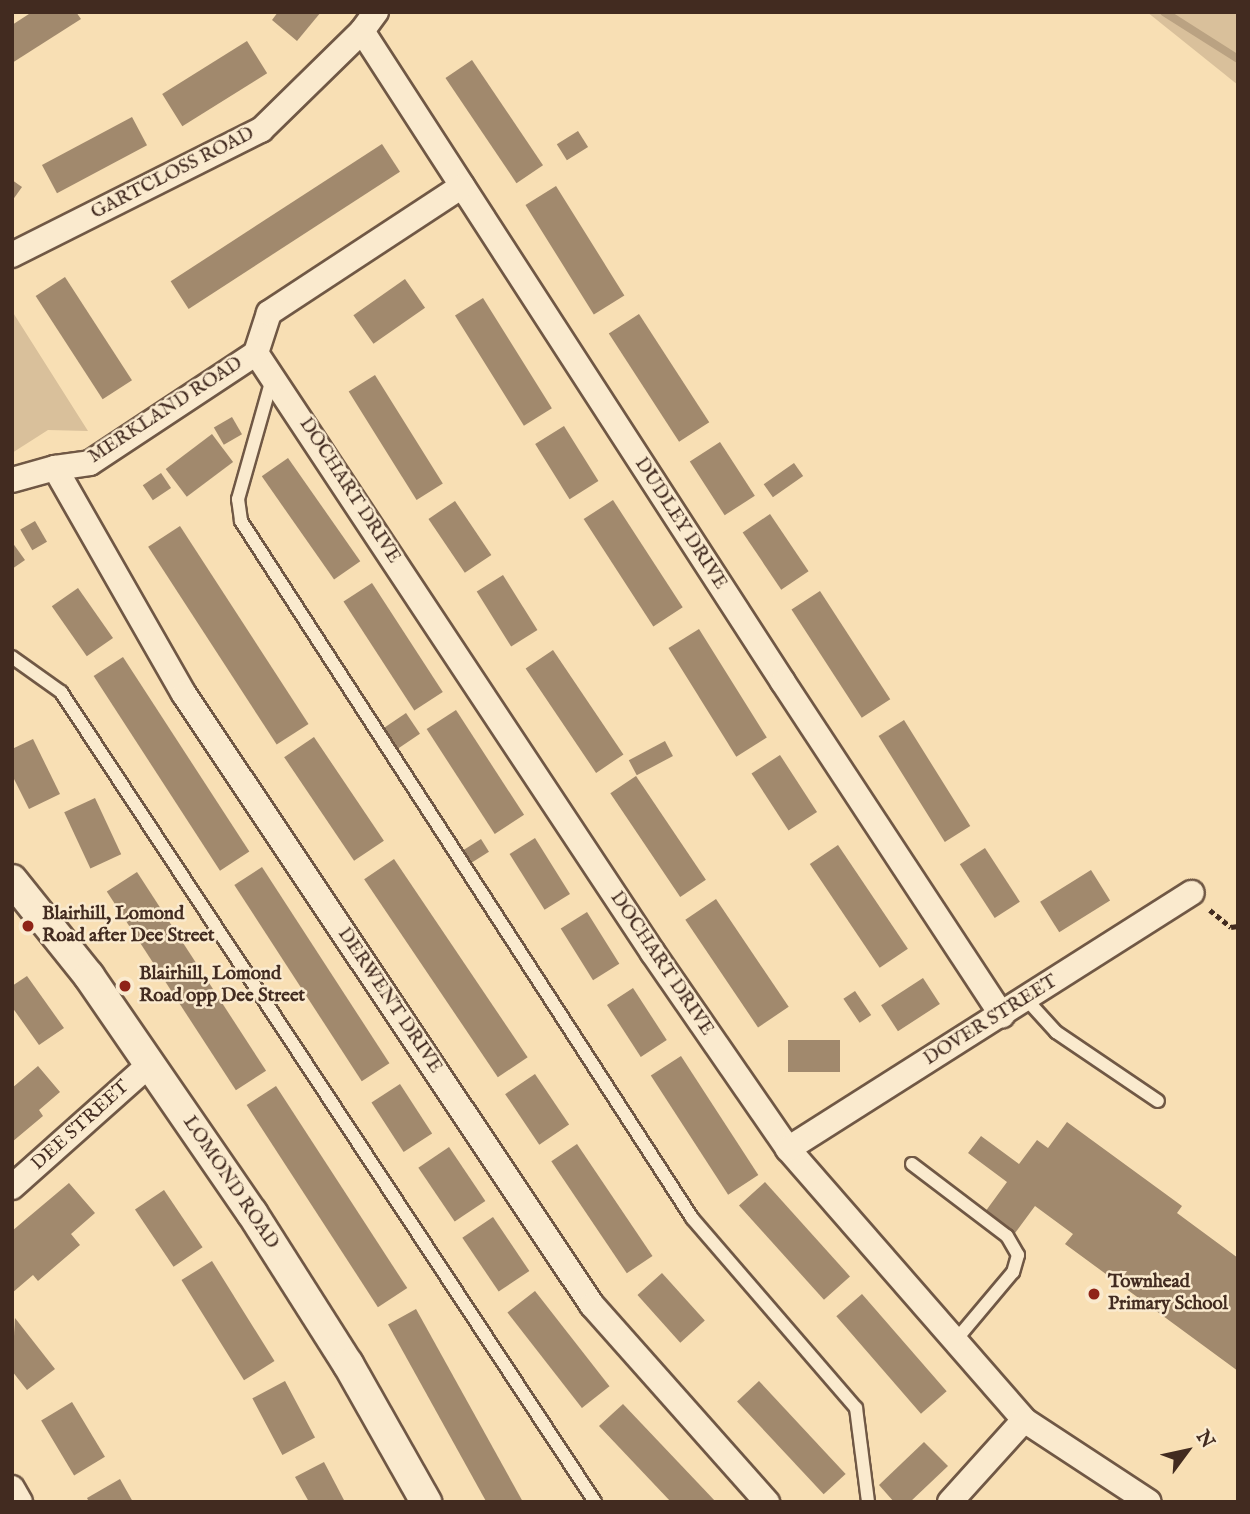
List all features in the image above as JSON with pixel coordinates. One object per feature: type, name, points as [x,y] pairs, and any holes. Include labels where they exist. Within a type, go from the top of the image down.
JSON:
[{"type":"street","name":"DUDLEY DRIVE","points":[[369,22],[462,186],[1002,1015]]},
{"type":"street","name":"GARTCLOSS ROAD","points":[[12,256],[261,130],[369,22]]},
{"type":"street","name":"MERKLAND ROAD","points":[[12,480],[55,468],[90,463],[256,353],[269,313],[462,186]]},
{"type":"street","name":"DOCHART DRIVE","points":[[256,353],[653,953],[788,1149],[1024,1420],[1149,1502]]},
{"type":"street","name":"DERWENT DRIVE","points":[[55,468],[184,694],[592,1305],[767,1502]]},
{"type":"street","name":"LOMOND ROAD","points":[[12,880],[89,976],[252,1213],[348,1364],[426,1502]]},
{"type":"street","name":"DOVER STREET","points":[[788,1149],[1192,893]]},
{"type":"street","name":"DEE STREET","points":[[12,1187],[150,1064]]},
{"type":"street","points":[[950,1502],[1024,1420]]},
{"type":"street","points":[[12,1488],[20,1502]]},
{"type":"lane","points":[[272,375],[238,499],[241,521],[692,1219],[856,1408],[868,1502]]},
{"type":"lane","points":[[12,657],[61,692],[596,1502]]},
{"type":"lane","points":[[1026,999],[1056,1032],[1157,1101]]},
{"type":"lane","points":[[912,1164],[1007,1236],[1018,1255],[1013,1272],[955,1341]]},
{"type":"path","points":[[1192,893],[1231,928],[1238,926]]},
{"type":"shaded area","points":[[1147,12],[1238,12],[1238,85]]},
{"type":"shaded area","points":[[12,311],[88,431],[48,430],[12,453]]},
{"type":"building","points":[[32,12],[76,12],[81,19],[12,63],[12,25]]},
{"type":"building","points":[[278,12],[321,12],[297,41],[272,20]]},
{"type":"building","points":[[247,41],[267,73],[182,126],[162,94]]},
{"type":"building","points":[[472,60],[543,165],[516,183],[445,78]]},
{"type":"building","points":[[132,117],[147,145],[57,193],[42,165]]},
{"type":"building","points":[[578,131],[588,147],[567,160],[557,144]]},
{"type":"building","points":[[382,144],[400,172],[189,309],[171,281]]},
{"type":"building","points":[[12,180],[22,187],[12,201]]},
{"type":"building","points":[[556,186],[624,295],[594,314],[525,205]]},
{"type":"building","points":[[65,277],[132,380],[103,399],[36,296]]},
{"type":"building","points":[[405,279],[425,308],[373,344],[353,315]]},
{"type":"building","points":[[483,298],[552,408],[524,426],[455,315]]},
{"type":"building","points":[[639,314],[709,422],[679,442],[609,334]]},
{"type":"building","points":[[375,375],[443,484],[417,500],[349,391]]},
{"type":"building","points":[[232,417],[242,434],[224,445],[214,428]]},
{"type":"building","points":[[564,426],[598,481],[570,499],[535,444]]},
{"type":"building","points":[[212,434],[233,462],[187,497],[166,469]]},
{"type":"building","points":[[720,442],[755,496],[725,515],[690,462]]},
{"type":"building","points":[[288,458],[360,561],[334,580],[262,476]]},
{"type":"building","points":[[794,463],[803,476],[773,497],[764,484]]},
{"type":"building","points":[[161,473],[171,488],[153,500],[143,485]]},
{"type":"building","points":[[613,500],[683,607],[653,626],[584,519]]},
{"type":"building","points":[[455,501],[491,555],[465,573],[428,519]]},
{"type":"building","points":[[770,514],[809,571],[781,590],[743,532]]},
{"type":"building","points":[[35,521],[47,542],[32,550],[20,530]]},
{"type":"building","points":[[180,526],[309,724],[277,745],[148,547]]},
{"type":"building","points":[[12,542],[25,560],[12,569]]},
{"type":"building","points":[[503,575],[537,630],[511,647],[477,591]]},
{"type":"building","points":[[372,583],[443,692],[414,711],[343,602]]},
{"type":"building","points":[[78,588],[113,638],[87,656],[52,606]]},
{"type":"building","points":[[820,591],[890,699],[862,718],[791,610]]},
{"type":"building","points":[[699,629],[767,738],[736,757],[668,648]]},
{"type":"building","points":[[553,650],[623,754],[596,773],[526,668]]},
{"type":"building","points":[[123,657],[249,852],[220,871],[94,676]]},
{"type":"building","points":[[456,710],[524,815],[495,834],[427,729]]},
{"type":"building","points":[[406,713],[420,734],[396,750],[382,729]]},
{"type":"building","points":[[904,720],[970,826],[945,842],[879,736]]},
{"type":"building","points":[[314,737],[384,841],[354,861],[284,757]]},
{"type":"building","points":[[33,739],[60,794],[29,809],[12,775],[12,749]]},
{"type":"building","points":[[665,741],[673,756],[637,775],[629,760]]},
{"type":"building","points":[[780,755],[817,812],[789,831],[751,774]]},
{"type":"building","points":[[636,776],[706,880],[680,897],[610,793]]},
{"type":"building","points":[[95,798],[121,854],[90,869],[64,812]]},
{"type":"building","points":[[535,838],[570,894],[545,910],[510,854]]},
{"type":"building","points":[[481,839],[489,852],[470,863],[462,851]]},
{"type":"building","points":[[838,845],[908,949],[880,968],[810,864]]},
{"type":"building","points":[[985,848],[1020,902],[995,918],[960,864]]},
{"type":"building","points":[[394,859],[528,1057],[498,1077],[364,879]]},
{"type":"building","points":[[262,867],[389,1063],[362,1081],[234,885]]},
{"type":"building","points":[[1091,870],[1110,901],[1059,932],[1040,902]]},
{"type":"building","points":[[137,872],[266,1071],[236,1090],[107,892]]},
{"type":"building","points":[[716,899],[789,1007],[758,1027],[685,920]]},
{"type":"building","points":[[587,912],[619,964],[593,980],[561,928]]},
{"type":"building","points":[[27,976],[64,1028],[39,1045],[12,1007],[12,986]]},
{"type":"building","points":[[923,978],[940,1004],[898,1031],[881,1005]]},
{"type":"building","points":[[633,988],[667,1040],[641,1057],[607,1005]]},
{"type":"building","points":[[855,991],[871,1015],[860,1023],[843,999]]},
{"type":"building","points":[[788,1040],[840,1040],[840,1072],[788,1072]]},
{"type":"building","points":[[681,1056],[758,1175],[728,1195],[651,1076]]},
{"type":"building","points":[[38,1066],[60,1092],[39,1110],[43,1116],[12,1142],[12,1088]]},
{"type":"building","points":[[535,1074],[569,1125],[539,1145],[505,1094]]},
{"type":"building","points":[[400,1084],[432,1133],[404,1152],[371,1103]]},
{"type":"building","points":[[276,1086],[407,1288],[378,1307],[247,1105]]},
{"type":"building","points":[[1067,1122],[1182,1206],[1177,1213],[1238,1258],[1238,1371],[1065,1244],[1073,1234],[1035,1206],[1015,1233],[985,1212],[1007,1182],[968,1153],[981,1136],[1019,1164],[1037,1140],[1048,1148]]},
{"type":"building","points":[[577,1144],[652,1256],[627,1273],[551,1161]]},
{"type":"building","points":[[449,1147],[485,1201],[455,1222],[418,1168]]},
{"type":"building","points":[[765,1182],[850,1276],[824,1300],[739,1205]]},
{"type":"building","points":[[69,1183],[95,1213],[71,1234],[80,1245],[38,1281],[33,1275],[12,1293],[12,1231]]},
{"type":"building","points":[[164,1190],[203,1247],[174,1267],[135,1210]]},
{"type":"building","points":[[493,1217],[529,1271],[499,1292],[462,1238]]},
{"type":"building","points":[[212,1261],[275,1361],[244,1380],[181,1280]]},
{"type":"building","points":[[662,1273],[705,1321],[680,1343],[637,1295]]},
{"type":"building","points":[[535,1291],[609,1386],[582,1408],[507,1313]]},
{"type":"building","points":[[862,1294],[947,1391],[921,1414],[836,1316]]},
{"type":"building","points":[[416,1309],[523,1502],[486,1502],[388,1325]]},
{"type":"building","points":[[15,1318],[55,1369],[27,1390],[12,1371]]},
{"type":"building","points":[[285,1381],[315,1438],[282,1455],[252,1398]]},
{"type":"building","points":[[759,1381],[846,1474],[824,1494],[737,1401]]},
{"type":"building","points":[[72,1402],[105,1457],[74,1475],[41,1421]]},
{"type":"building","points":[[623,1404],[716,1502],[671,1502],[599,1426]]},
{"type":"building","points":[[924,1442],[948,1466],[910,1502],[894,1502],[879,1485]]},
{"type":"building","points":[[324,1462],[345,1502],[309,1502],[295,1477]]},
{"type":"building","points":[[120,1479],[133,1502],[89,1502],[87,1498]]},
{"type":"waterway","points":[[1164,12],[1238,59]]},
{"type":"place","name":"Blairhill, Lomond Road after Dee Street","points":[[28,926]]},
{"type":"place","name":"Blairhill, Lomond Road opp Dee Street","points":[[125,986]]},
{"type":"place","name":"Townhead Primary School","points":[[1094,1294]]}]
